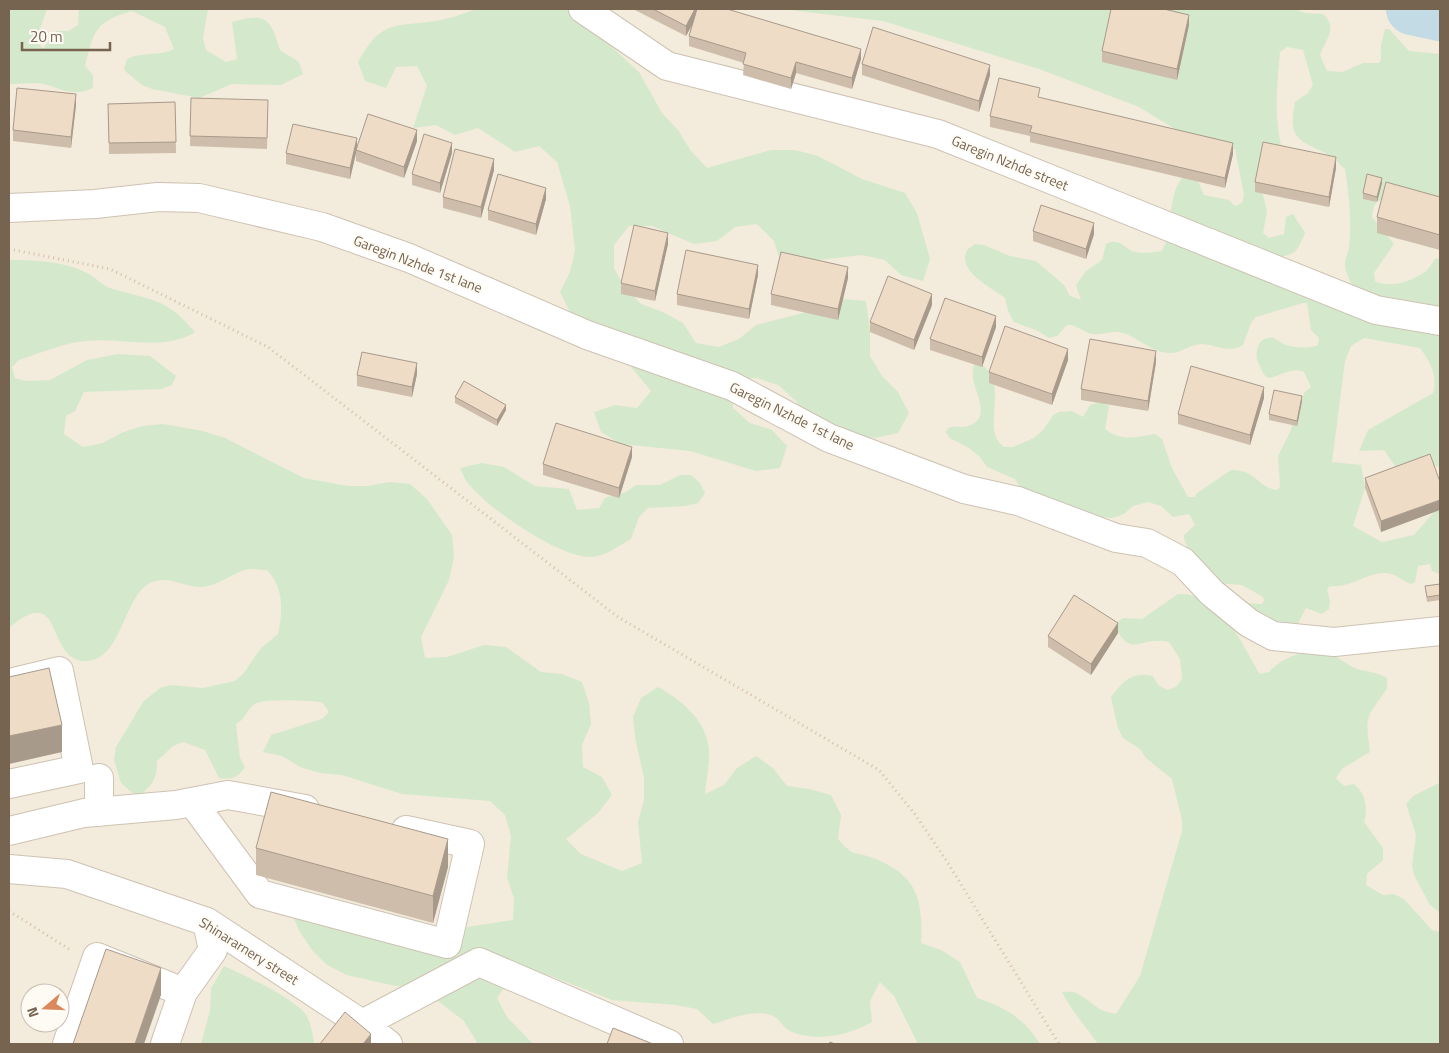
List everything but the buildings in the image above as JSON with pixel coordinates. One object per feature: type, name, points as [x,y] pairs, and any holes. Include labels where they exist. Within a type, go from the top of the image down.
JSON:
[{"type":"street","name":"Garegin Nzhde street","points":[[583,9],[667,66],[938,134],[1376,310],[1440,321]]},
{"type":"street","name":"Garegin Nzhde 1st lane","points":[[9,208],[95,204],[158,197],[199,198],[322,227],[409,258],[587,335],[732,386],[829,438],[964,489],[1018,502],[1116,538],[1147,543],[1183,562],[1212,593],[1248,623],[1273,636],[1334,642],[1440,631]]},
{"type":"street","points":[[9,683],[59,671],[79,769],[9,784]]},
{"type":"street","points":[[99,778],[99,812]]},
{"type":"street","points":[[9,831],[84,813],[193,803],[228,795],[327,813]]},
{"type":"street","points":[[193,803],[260,894],[447,944],[470,844],[384,826]]},
{"type":"street","name":"Shinararnery street","points":[[9,869],[67,874],[207,922],[362,1024],[388,1044]]},
{"type":"street","points":[[165,1044],[183,992],[213,950],[207,922]]},
{"type":"street","points":[[67,1044],[97,957],[183,992]]},
{"type":"street","points":[[362,1024],[479,962],[669,1044]]},
{"type":"path","points":[[9,249],[110,269],[268,347],[618,617],[879,770],[914,813],[946,860],[1059,1044]]},
{"type":"path","points":[[9,911],[43,934],[68,946]]},
{"type":"shaded area","points":[[9,9],[1440,9],[1440,1044],[9,1044]]},
{"type":"green space","points":[[9,9],[47,9],[36,40],[43,49],[56,31],[68,31],[78,25],[79,9],[208,9],[203,38],[206,50],[226,62],[237,59],[232,22],[259,18],[265,20],[273,30],[280,50],[299,62],[303,74],[281,85],[232,84],[199,98],[152,89],[142,85],[124,70],[127,59],[139,55],[163,53],[174,49],[165,27],[132,11],[110,19],[98,29],[94,36],[85,66],[93,75],[93,88],[85,91],[70,92],[44,84],[9,84]]},
{"type":"green space","points":[[477,9],[570,9],[639,72],[662,113],[678,130],[691,151],[707,168],[771,150],[795,150],[818,156],[862,179],[905,193],[917,213],[930,259],[923,281],[901,275],[885,260],[862,255],[781,263],[774,241],[757,224],[735,227],[717,241],[694,244],[652,226],[629,226],[614,245],[614,268],[625,288],[641,304],[663,312],[683,323],[696,343],[719,347],[739,339],[756,325],[823,308],[843,299],[866,301],[870,332],[870,356],[882,376],[898,392],[909,413],[898,433],[875,438],[827,431],[808,420],[796,401],[778,385],[757,378],[735,379],[732,386],[733,408],[750,423],[772,430],[787,446],[780,468],[756,471],[690,451],[621,444],[601,432],[594,412],[615,405],[637,408],[651,391],[622,356],[570,312],[560,292],[570,272],[575,250],[570,206],[557,162],[539,146],[515,152],[478,128],[455,135],[436,125],[413,128],[427,86],[417,66],[396,67],[386,88],[365,81],[358,62],[374,39],[390,28],[441,20]]},
{"type":"green space","points":[[781,9],[1294,9],[1305,13],[1323,14],[1328,19],[1330,24],[1329,34],[1320,55],[1327,71],[1343,72],[1363,63],[1379,63],[1385,29],[1389,29],[1409,51],[1440,54],[1440,204],[1407,199],[1382,200],[1377,202],[1373,209],[1372,217],[1394,244],[1374,273],[1375,281],[1394,284],[1408,281],[1425,272],[1435,259],[1440,258],[1440,467],[1430,465],[1397,469],[1384,450],[1359,451],[1368,430],[1433,393],[1434,387],[1432,369],[1420,348],[1364,338],[1351,346],[1345,361],[1332,462],[1361,465],[1365,488],[1353,526],[1382,542],[1414,535],[1440,505],[1440,574],[1432,571],[1430,564],[1418,566],[1415,582],[1412,584],[1394,575],[1379,573],[1344,585],[1330,586],[1327,589],[1330,601],[1329,609],[1322,614],[1306,608],[1297,625],[1281,626],[1242,606],[1247,603],[1262,604],[1264,601],[1263,597],[1242,585],[1213,583],[1194,568],[1184,538],[1184,535],[1195,525],[1189,514],[1173,517],[1161,506],[1148,502],[1133,506],[1124,514],[1112,518],[1074,514],[1021,489],[1015,479],[987,467],[980,457],[969,448],[950,438],[946,432],[948,428],[971,425],[978,420],[981,413],[973,379],[975,364],[980,363],[989,372],[994,383],[994,430],[997,439],[1004,447],[1013,447],[1034,438],[1044,429],[1053,415],[1059,412],[1072,411],[1083,417],[1090,405],[1102,402],[1109,406],[1105,429],[1111,433],[1129,438],[1155,434],[1162,439],[1172,468],[1188,497],[1195,497],[1197,493],[1231,470],[1246,472],[1265,486],[1277,490],[1280,487],[1278,456],[1291,430],[1295,410],[1305,392],[1311,387],[1304,372],[1290,371],[1268,378],[1263,373],[1258,362],[1258,346],[1264,339],[1273,338],[1287,345],[1300,348],[1309,347],[1318,345],[1319,338],[1311,330],[1307,303],[1256,317],[1251,323],[1243,345],[1238,348],[1228,349],[1202,344],[1173,353],[1156,350],[1129,335],[1119,332],[1092,334],[1067,325],[1057,336],[1049,338],[1038,331],[1014,322],[1008,311],[1005,298],[976,278],[970,271],[965,257],[968,249],[975,244],[984,245],[1010,256],[1036,261],[1064,285],[1070,296],[1081,300],[1076,285],[1086,271],[1102,260],[1106,244],[1111,242],[1119,243],[1139,253],[1162,251],[1168,233],[1174,195],[1182,178],[1197,179],[1204,195],[1229,200],[1235,206],[1242,203],[1244,195],[1235,149],[1183,134],[1139,107],[1039,69],[883,21]],"holes":[[[1287,47],[1303,50],[1313,85],[1308,93],[1295,102],[1293,114],[1294,131],[1302,141],[1329,155],[1345,169],[1349,198],[1350,229],[1349,248],[1345,264],[1354,293],[1271,256],[1289,255],[1299,246],[1305,233],[1293,214],[1286,217],[1284,234],[1269,238],[1263,233],[1267,211],[1261,187],[1264,163],[1281,146],[1277,111],[1280,52]]]},
{"type":"green space","points":[[9,260],[49,262],[78,269],[91,275],[109,288],[149,299],[166,306],[175,312],[195,332],[183,338],[156,343],[99,340],[77,342],[19,360],[12,367],[15,378],[25,381],[50,380],[87,360],[118,354],[150,356],[176,376],[172,385],[161,389],[84,392],[75,411],[66,416],[64,434],[83,447],[103,443],[121,433],[142,426],[163,424],[203,431],[225,438],[304,478],[348,486],[368,486],[389,482],[410,484],[427,499],[452,535],[454,557],[449,580],[421,637],[425,658],[447,657],[484,645],[506,647],[541,672],[562,674],[582,682],[589,703],[591,724],[582,745],[583,767],[602,777],[612,795],[598,813],[566,839],[581,854],[622,871],[642,863],[638,822],[644,800],[644,778],[635,737],[633,717],[641,698],[658,687],[685,706],[700,723],[705,733],[708,743],[709,765],[705,794],[724,785],[737,768],[756,756],[773,768],[787,786],[831,795],[841,815],[838,839],[851,852],[873,858],[900,872],[915,891],[921,914],[921,943],[941,950],[960,962],[977,998],[997,1005],[1013,1015],[1028,1028],[1040,1044],[918,1044],[894,996],[880,982],[870,1001],[872,1022],[843,1034],[821,1037],[800,1035],[790,1031],[775,1017],[766,1014],[742,1015],[713,1024],[697,1009],[676,1005],[612,1000],[548,975],[528,974],[509,980],[497,998],[507,1017],[533,1044],[478,1044],[464,1021],[430,995],[412,988],[347,975],[327,965],[312,950],[300,932],[290,910],[432,938],[473,926],[513,920],[514,898],[507,878],[511,836],[505,815],[490,801],[402,794],[342,775],[320,773],[300,767],[282,756],[263,752],[271,735],[322,719],[329,712],[323,703],[310,701],[269,701],[257,703],[251,707],[236,724],[240,758],[245,767],[240,774],[234,777],[227,779],[219,778],[205,750],[183,742],[173,746],[157,761],[153,782],[137,797],[121,783],[114,760],[116,747],[143,702],[160,688],[170,685],[203,688],[235,681],[243,674],[261,648],[278,634],[281,600],[277,584],[267,570],[244,570],[202,587],[164,580],[150,583],[141,590],[134,600],[116,638],[108,649],[99,657],[88,661],[74,658],[65,650],[47,618],[39,613],[27,615],[9,628]]},
{"type":"green space","points":[[482,463],[504,467],[535,486],[569,489],[577,510],[599,508],[605,498],[626,492],[636,485],[660,485],[680,475],[691,475],[700,483],[705,493],[698,503],[685,506],[648,508],[639,517],[631,539],[606,553],[589,557],[576,555],[542,540],[506,517],[476,492],[467,482],[460,468]]},
{"type":"green space","points":[[1178,594],[1193,596],[1206,601],[1218,610],[1237,635],[1260,674],[1269,672],[1287,658],[1312,650],[1320,650],[1330,653],[1357,669],[1376,673],[1387,678],[1387,689],[1369,718],[1370,752],[1343,768],[1336,778],[1344,786],[1354,784],[1361,792],[1366,806],[1364,822],[1383,848],[1383,860],[1367,874],[1366,885],[1383,895],[1394,894],[1404,899],[1432,930],[1440,932],[1440,1044],[1098,1044],[1066,999],[1062,992],[1074,992],[1099,1008],[1116,1014],[1140,976],[1182,831],[1182,820],[1172,779],[1146,758],[1140,749],[1123,738],[1118,728],[1111,697],[1124,682],[1134,676],[1153,676],[1158,685],[1167,690],[1176,687],[1182,679],[1180,659],[1169,642],[1151,641],[1131,644],[1120,635],[1114,624],[1123,618],[1142,619]]},
{"type":"green space","points":[[1439,783],[1440,913],[1430,905],[1415,877],[1412,867],[1416,835],[1406,804],[1413,796]]},
{"type":"green space","points":[[224,966],[276,992],[295,1004],[303,1011],[309,1022],[314,1044],[201,1044],[210,1011],[211,989]]},
{"type":"waterway","points":[[1412,9],[1440,15]]}]
